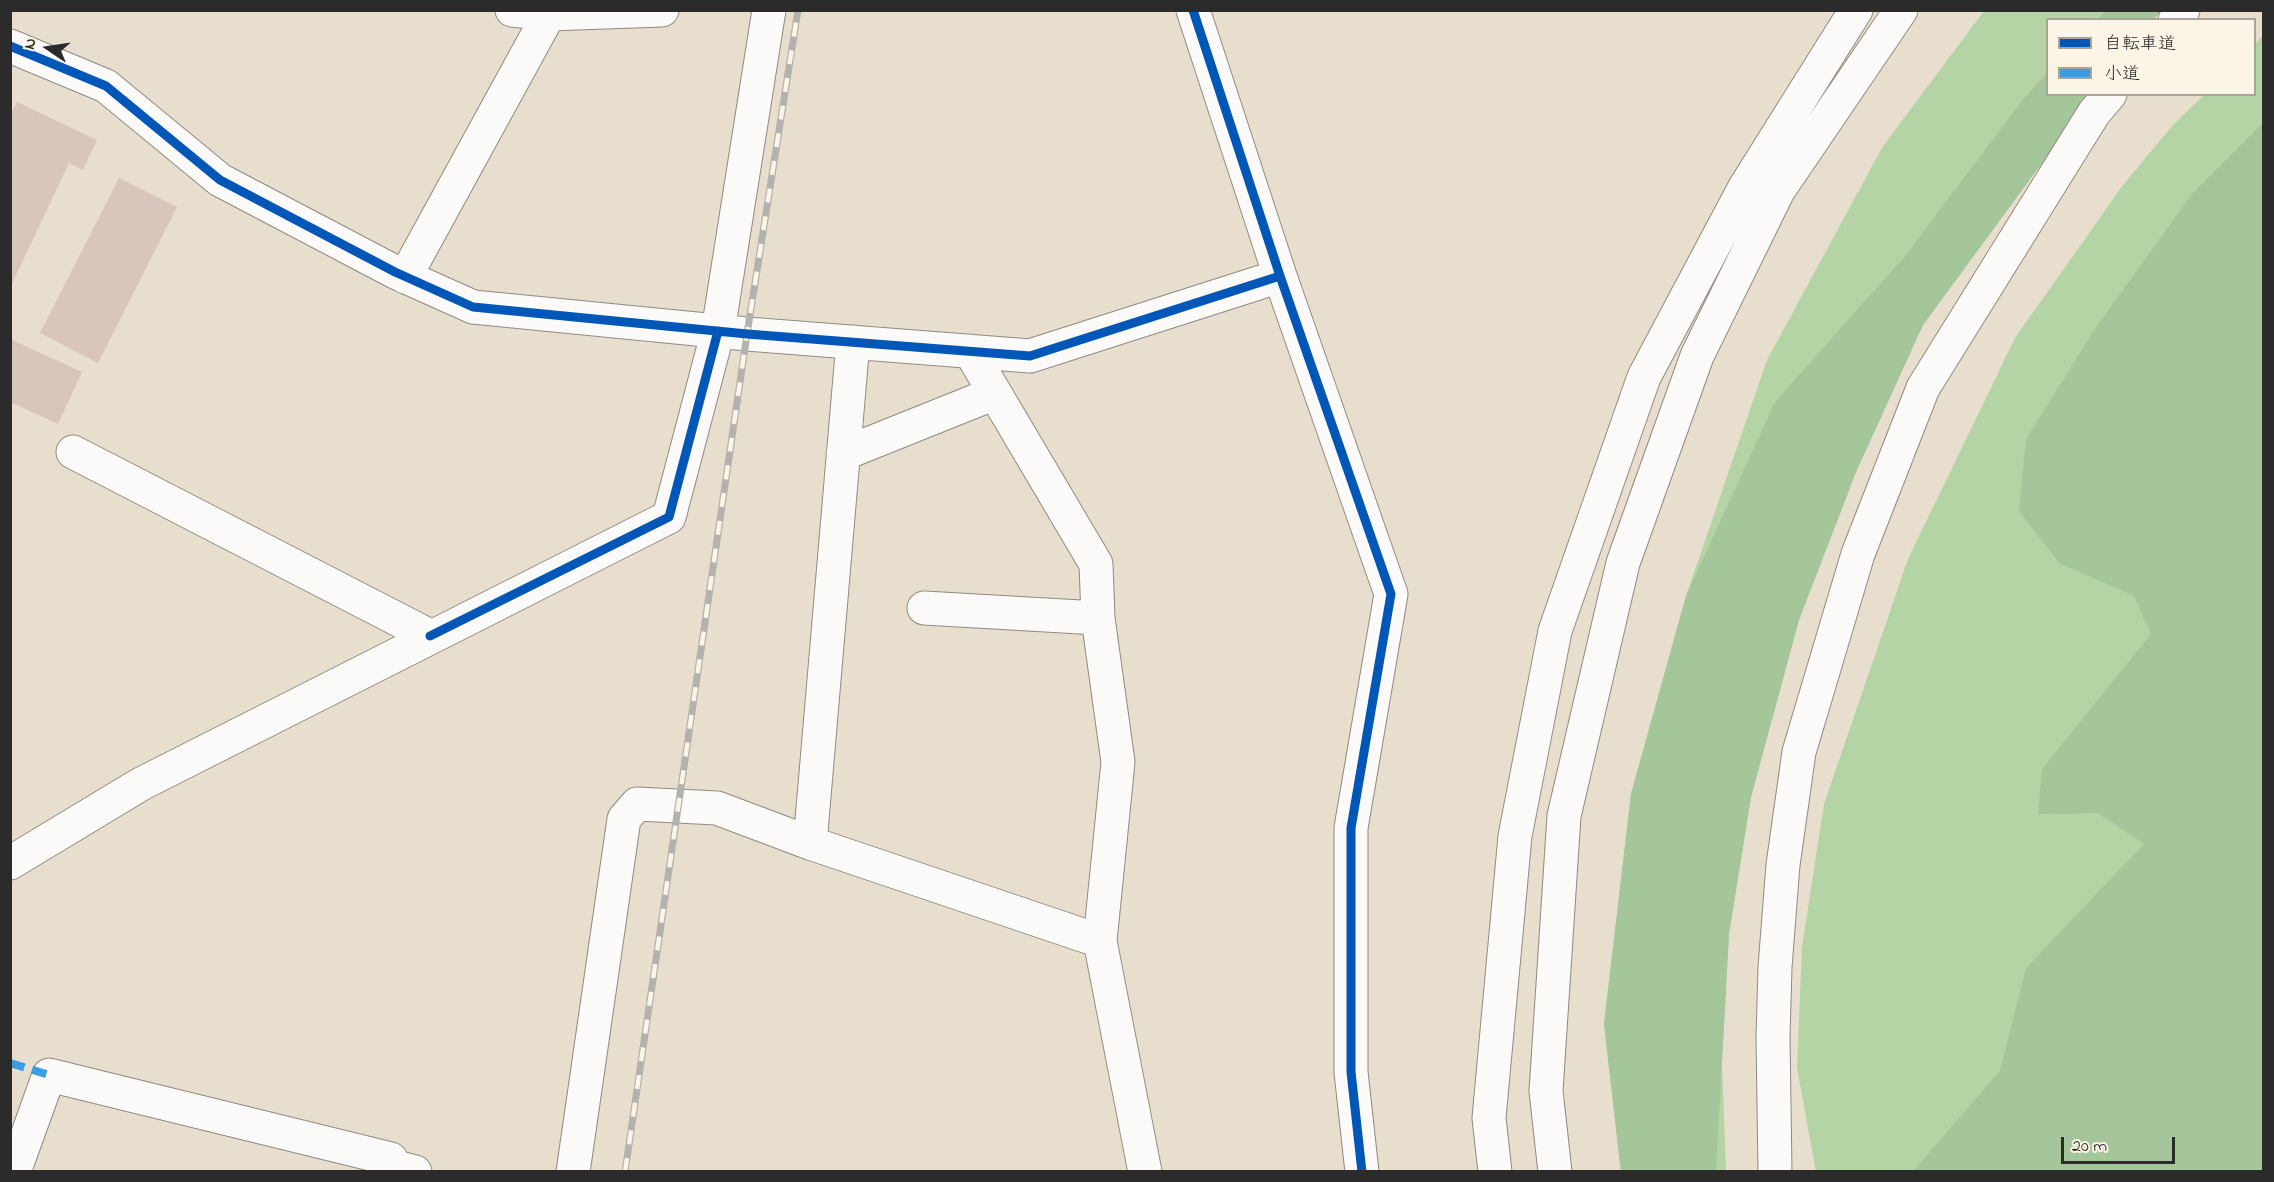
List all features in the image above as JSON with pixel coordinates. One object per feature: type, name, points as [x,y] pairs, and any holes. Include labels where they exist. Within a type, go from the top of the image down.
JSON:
[{"type":"street","points":[[512,10],[549,14],[662,10]]},
{"type":"street","points":[[10,863],[141,784],[669,517],[718,331],[769,10]]},
{"type":"street","points":[[1193,10],[1280,276],[1391,594],[1351,828],[1352,1072],[1362,1172]]},
{"type":"street","points":[[1495,1172],[1489,1118],[1515,836],[1555,631],[1644,377],[1745,187],[1856,10]]},
{"type":"street","points":[[1555,1172],[1546,1091],[1564,816],[1623,563],[1697,356],[1778,191],[1901,10]]},
{"type":"street","points":[[405,276],[549,14]]},
{"type":"street","points":[[10,46],[106,87],[220,180],[405,276],[474,307],[718,331],[1030,356],[1280,276]]},
{"type":"street","points":[[1775,1172],[1774,967],[1783,865],[1799,752],[1857,554],[1923,388],[2094,113],[2108,96]]},
{"type":"street","points":[[810,843],[853,342]]},
{"type":"street","points":[[970,351],[1096,564],[1098,618],[1118,762],[1100,941],[1145,1172]]},
{"type":"street","points":[[843,454],[995,393]]},
{"type":"street","points":[[73,452],[430,636]]},
{"type":"street","points":[[924,608],[1098,618]]},
{"type":"street","points":[[573,1172],[624,819],[637,804],[717,808],[810,843],[1100,941]]},
{"type":"street","points":[[14,1172],[49,1076],[391,1159],[396,1169]]},
{"type":"green space","points":[[2106,10],[2161,11],[2155,18],[2098,18]]},
{"type":"green space","points":[[1984,11],[2161,11],[2155,18],[2046,18],[2046,96],[2095,96],[2036,171],[1923,325],[1856,472],[1799,620],[1751,797],[1729,934],[1722,1062],[1726,1171],[1621,1172],[1604,1024],[1631,794],[1686,596],[1767,360],[1883,146]]},
{"type":"green space","points":[[2263,35],[2263,1171],[1816,1172],[1797,1068],[1802,947],[1824,804],[1908,559],[2015,338],[2123,185],[2173,125],[2203,96],[2256,96],[2256,43]]},
{"type":"green space","points":[[2046,74],[2046,96],[2095,96],[2036,171],[1923,325],[1856,472],[1799,620],[1751,797],[1729,934],[1716,1171],[1621,1172],[1604,1024],[1631,794],[1686,596],[1775,402],[1905,256],[2025,97]]},
{"type":"green space","points":[[2263,123],[2263,1171],[1913,1171],[2000,1071],[2026,968],[2144,844],[2098,813],[2038,814],[2042,769],[2151,634],[2134,596],[2059,563],[2019,511],[2026,439],[2097,326],[2192,194]]},
{"type":"building","points":[[17,102],[97,140],[83,170],[69,163],[10,288],[10,115]]},
{"type":"building","points":[[119,178],[177,207],[98,363],[40,333]]},
{"type":"building","points":[[10,339],[82,372],[58,424],[10,402]]},
{"type":"railway","points":[[625,1172],[747,334],[798,10]]},
{"type":"marked path","points":[[10,1063],[49,1075]]},
{"type":"cycle path","points":[[1193,10],[1280,276],[1391,594],[1351,828],[1351,1072],[1362,1172]]},
{"type":"cycle path","points":[[10,46],[106,86],[220,180],[395,272],[473,307],[747,334],[1030,356],[1280,276]]},
{"type":"cycle path","points":[[430,636],[669,517],[718,331]]}]
